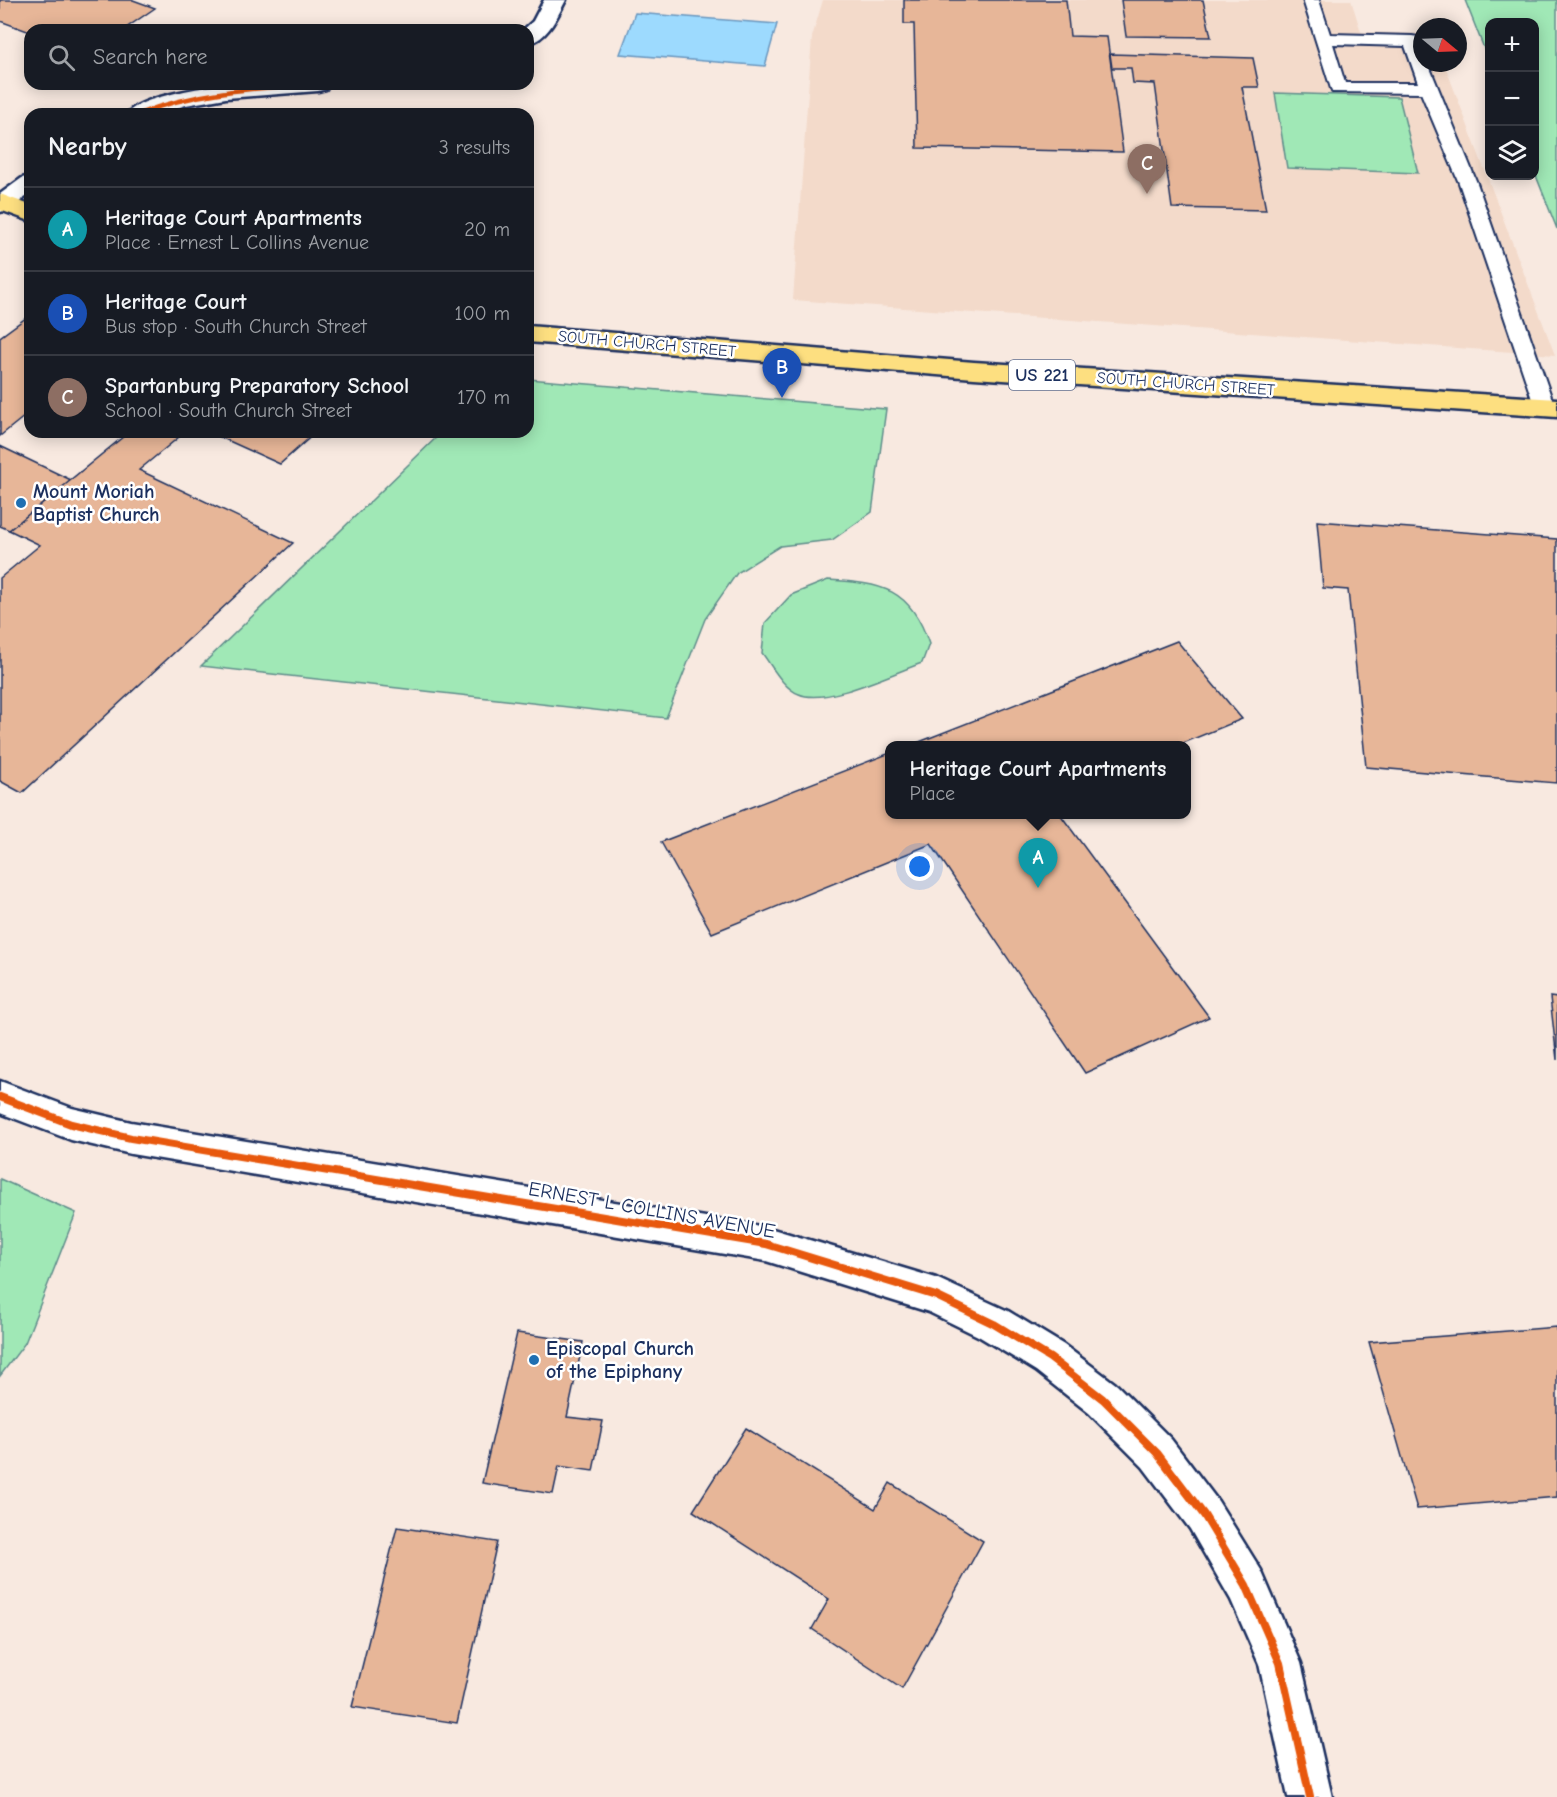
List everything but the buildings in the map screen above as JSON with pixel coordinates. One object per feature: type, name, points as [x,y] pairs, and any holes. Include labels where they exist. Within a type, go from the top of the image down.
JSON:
[{"type":"main road","points":[[1,203],[24,212]]},
{"type":"main road","name":"SOUTH CHURCH STREET","points":[[534,334],[974,370],[1551,408]]},
{"type":"street","points":[[534,31],[542,24],[555,0]]},
{"type":"street","points":[[156,108],[186,98],[228,90]]},
{"type":"street","points":[[1,203],[24,187]]},
{"type":"street","name":"ERNEST L COLLINS AVENUE","points":[[0,1097],[71,1124],[131,1138],[766,1244],[936,1296],[994,1324],[1050,1358],[1103,1399],[1157,1453],[1204,1515],[1246,1586],[1280,1663],[1310,1797]]},
{"type":"lane","points":[[1311,0],[1338,88],[1428,88]]},
{"type":"lane","points":[[1322,39],[1412,40],[1428,88],[1468,183],[1551,408]]},
{"type":"shaded area","points":[[823,0],[1351,0],[1361,32],[1413,34],[1413,72],[1447,72],[1485,171],[1485,180],[1488,180],[1555,355],[793,300],[812,37]]},
{"type":"green space","points":[[1465,0],[1557,0],[1557,229],[1538,180],[1539,18],[1485,18],[1485,51]]},
{"type":"green space","points":[[1275,93],[1399,97],[1418,173],[1287,168]]},
{"type":"green space","points":[[534,380],[886,409],[872,512],[832,540],[780,546],[737,573],[705,619],[666,718],[201,666],[436,438],[534,438]]},
{"type":"green space","points":[[828,580],[864,583],[879,587],[903,600],[922,625],[929,644],[922,663],[860,687],[826,696],[811,697],[799,694],[788,687],[762,653],[765,623],[791,595]]},
{"type":"green space","points":[[0,1179],[76,1213],[25,1343],[0,1376]]},
{"type":"water","points":[[635,13],[777,24],[765,66],[620,54]]},
{"type":"cycle path","points":[[152,108],[203,94],[234,90]]},
{"type":"cycle path","points":[[0,1097],[71,1124],[131,1138],[766,1244],[936,1296],[994,1324],[1050,1358],[1103,1399],[1157,1453],[1204,1515],[1246,1585],[1280,1663],[1310,1797]]},
{"type":"place","name":"Spartanburg Preparatory School","points":[[1147,194]]},
{"type":"place","name":"Heritage Court","points":[[782,398]]},
{"type":"place","name":"Mount Moriah Baptist Church","points":[[21,503]]},
{"type":"place","name":"Heritage Court Apartments","points":[[1038,888]]},
{"type":"place","name":"Episcopal Church of the Epiphany","points":[[534,1360]]}]
